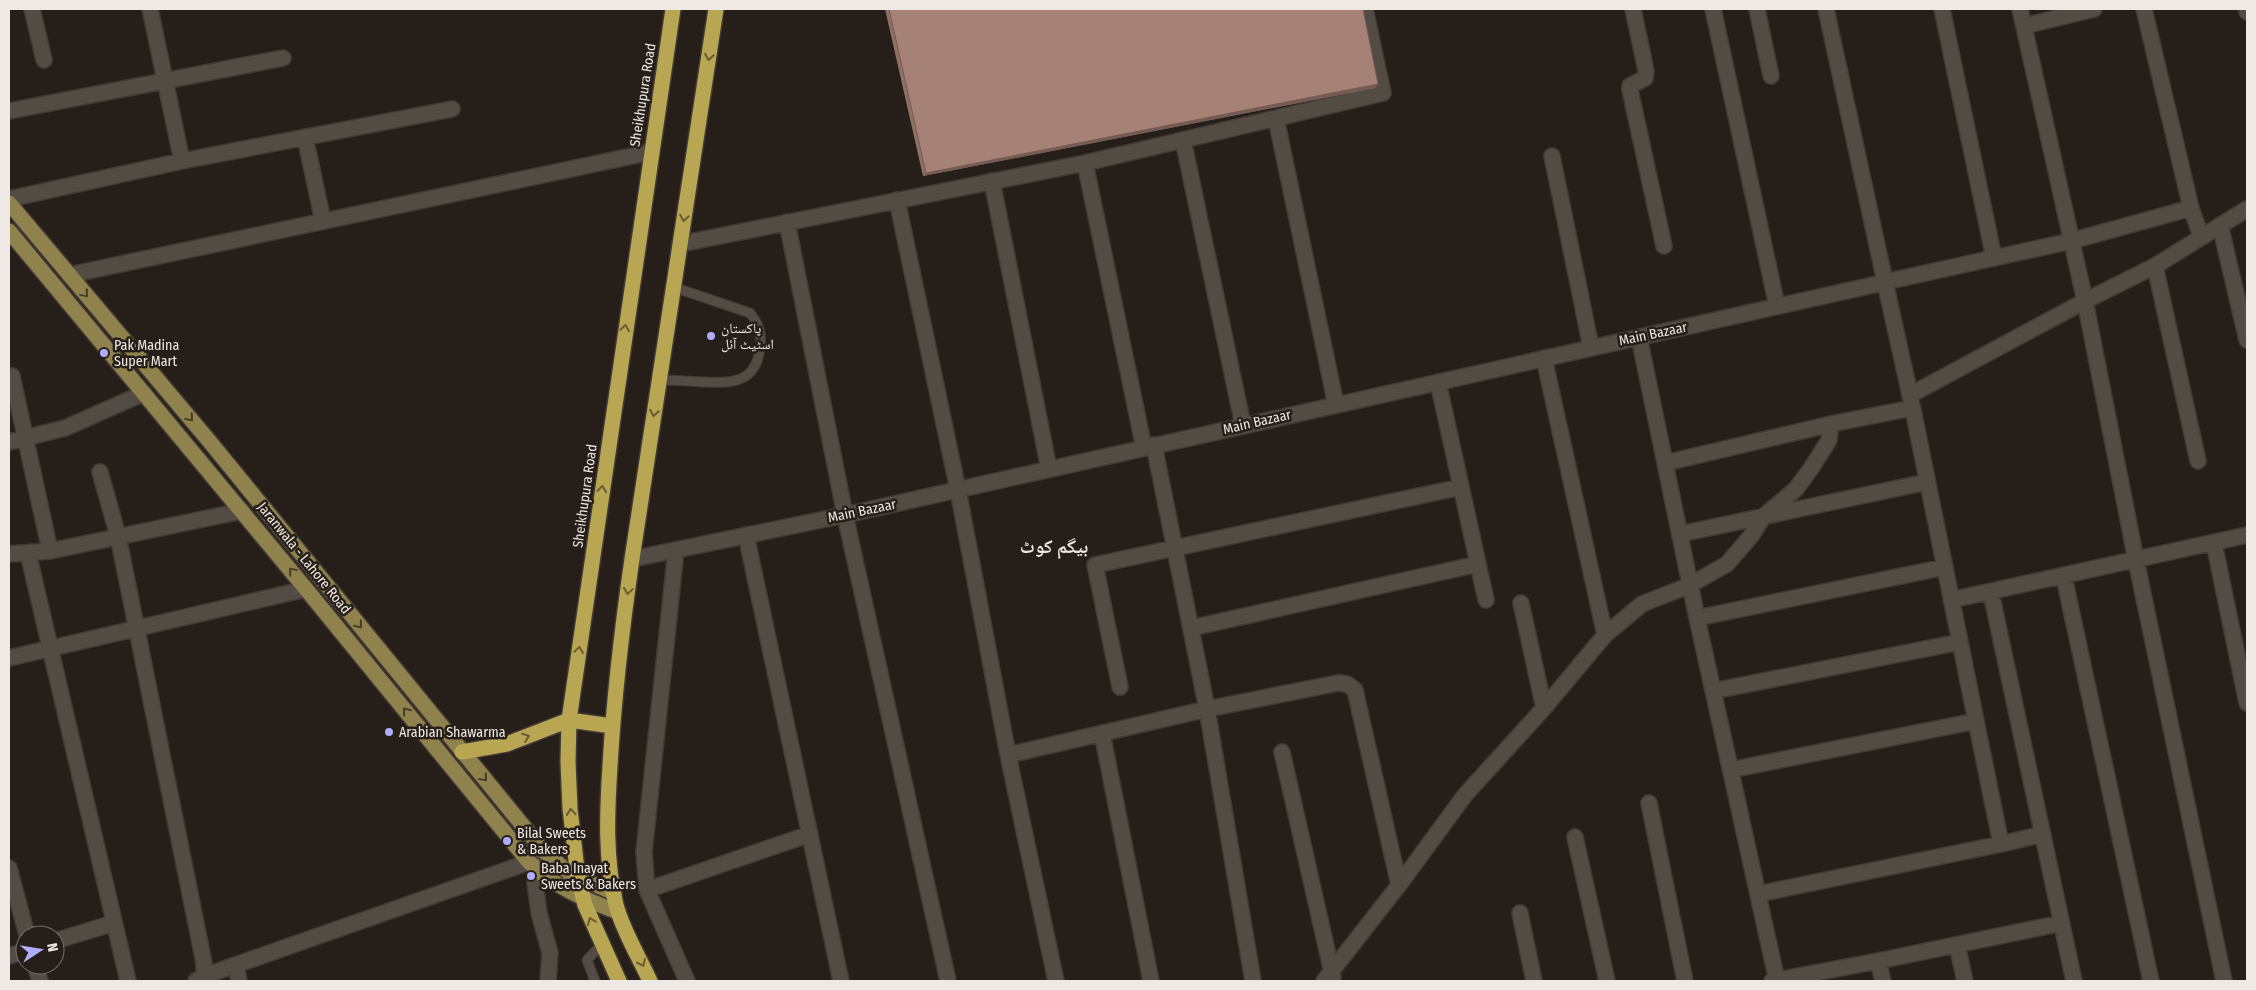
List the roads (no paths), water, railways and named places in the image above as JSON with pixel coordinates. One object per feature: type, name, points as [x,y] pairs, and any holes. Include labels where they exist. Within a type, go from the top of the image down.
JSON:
[{"type":"highway","name":"Sheikhupura Road","points":[[619,981],[601,945],[582,897],[578,878],[570,799],[569,720],[673,9]]},
{"type":"highway","points":[[650,981],[618,912],[614,893],[608,840],[607,810],[612,726],[619,650],[632,559],[716,9]]},
{"type":"highway","points":[[462,752],[507,744],[569,720],[612,726]]},
{"type":"main road","name":"Jaranwala - Lahore Road","points":[[9,203],[210,442],[542,849],[553,861],[578,878],[614,893]]},
{"type":"main road","name":"Jaranwala - Lahore Road","points":[[9,231],[242,511],[529,862],[541,874],[582,897],[618,912]]},
{"type":"main road","points":[[36,263],[49,252]]},
{"type":"main road","points":[[196,456],[210,442]]},
{"type":"street","points":[[32,9],[44,60]]},
{"type":"street","points":[[150,9],[182,161]]},
{"type":"street","points":[[680,244],[1084,163],[1383,93],[1365,9]]},
{"type":"street","points":[[1633,9],[1646,72],[1645,78],[1630,86],[1630,90],[1664,246]]},
{"type":"street","points":[[1713,9],[1777,306]]},
{"type":"street","points":[[1757,9],[1771,76]]},
{"type":"street","points":[[1826,9],[1911,402],[2001,844]]},
{"type":"street","points":[[1942,9],[1994,258]]},
{"type":"street","points":[[2020,9],[2084,301],[2224,981]]},
{"type":"street","points":[[2024,26],[2094,9]]},
{"type":"street","points":[[2144,9],[2191,208],[2201,236]]},
{"type":"street","points":[[9,111],[283,58]]},
{"type":"street","points":[[9,199],[182,161],[452,109]]},
{"type":"street","points":[[1276,118],[1336,404]]},
{"type":"street","points":[[305,137],[323,221]]},
{"type":"street","points":[[1183,140],[1243,425]]},
{"type":"street","points":[[69,275],[651,152]]},
{"type":"street","points":[[1552,156],[1591,347]]},
{"type":"street","points":[[1084,163],[1149,446],[1175,548],[1207,709],[1253,981]]},
{"type":"street","points":[[992,181],[1049,469]]},
{"type":"street","points":[[897,200],[958,490],[1008,755],[1056,981]]},
{"type":"street","name":"Main Bazaar","points":[[632,559],[958,490],[2071,241],[2191,208]]},
{"type":"street","points":[[1665,464],[1832,424],[1911,402],[2084,301],[2154,266],[2247,209]]},
{"type":"street","points":[[786,222],[845,514],[948,981]]},
{"type":"street","points":[[2220,225],[2247,340]]},
{"type":"street","points":[[2154,266],[2198,461]]},
{"type":"street","points":[[1639,337],[1775,981],[2062,923]]},
{"type":"street","points":[[1544,358],[1606,635]]},
{"type":"street","points":[[12,376],[50,551]]},
{"type":"street","points":[[1438,382],[1486,600]]},
{"type":"street","points":[[9,442],[66,428],[144,393]]},
{"type":"street","points":[[1330,978],[1465,795],[1544,708],[1606,635],[1642,604],[1690,585],[1727,564],[1751,536],[1764,516],[1796,489],[1830,440],[1832,424]]},
{"type":"street","points":[[100,472],[118,536],[204,963],[200,979]]},
{"type":"street","points":[[1680,534],[1927,482]]},
{"type":"street","points":[[1120,687],[1095,565],[1461,487]]},
{"type":"street","points":[[9,554],[50,551],[242,511]]},
{"type":"street","points":[[746,535],[841,981]]},
{"type":"street","points":[[1951,600],[2064,577],[2247,535]]},
{"type":"street","points":[[2214,543],[2247,703]]},
{"type":"street","points":[[676,550],[644,852],[647,890],[687,981]]},
{"type":"street","points":[[28,553],[128,981]]},
{"type":"street","points":[[1191,628],[1478,564]]},
{"type":"street","points":[[1697,618],[1945,567]]},
{"type":"street","points":[[2064,577],[2151,981]]},
{"type":"street","points":[[9,658],[306,589]]},
{"type":"street","points":[[1991,593],[2074,981]]},
{"type":"street","points":[[1521,603],[1544,708]]},
{"type":"street","points":[[1713,691],[1960,642]]},
{"type":"street","points":[[1008,755],[1207,709],[1338,683],[1347,684],[1355,690],[1399,885]]},
{"type":"street","points":[[1730,770],[1976,721]]},
{"type":"street","points":[[1102,733],[1151,981]]},
{"type":"street","points":[[1282,752],[1330,978]]},
{"type":"street","points":[[1649,803],[1685,981]]},
{"type":"street","points":[[647,890],[810,834]]},
{"type":"street","points":[[1758,894],[2043,834]]},
{"type":"street","points":[[1575,837],[1607,981]]},
{"type":"street","points":[[200,979],[529,862],[542,849]]},
{"type":"street","points":[[548,981],[550,953],[541,923],[535,883],[553,861]]},
{"type":"street","points":[[9,868],[24,925]]},
{"type":"street","points":[[1520,913],[1534,981]]},
{"type":"street","points":[[65,938],[114,923]]},
{"type":"street","points":[[1957,945],[1965,981]]},
{"type":"street","points":[[1878,961],[1883,981]]},
{"type":"street","points":[[236,965],[239,981]]},
{"type":"lane","points":[[660,380],[731,383],[746,377],[754,369],[760,353],[761,337],[757,321],[750,313],[673,287]]},
{"type":"lane","points":[[595,981],[587,960],[601,945]]},
{"type":"place","name":"پاکستان اسٹیٹ آئل","points":[[711,336]]},
{"type":"place","name":"Pak Madina Super Mart","points":[[104,353]]},
{"type":"place","name":"Arabian Shawarma","points":[[389,732]]},
{"type":"place","name":"Bilal Sweets & Bakers","points":[[507,841]]},
{"type":"place","name":"Baba Inayat Sweets & Bakers","points":[[531,876]]},
{"type":"district","name":"بیگم کوٹ","points":[[1054,546]]}]
